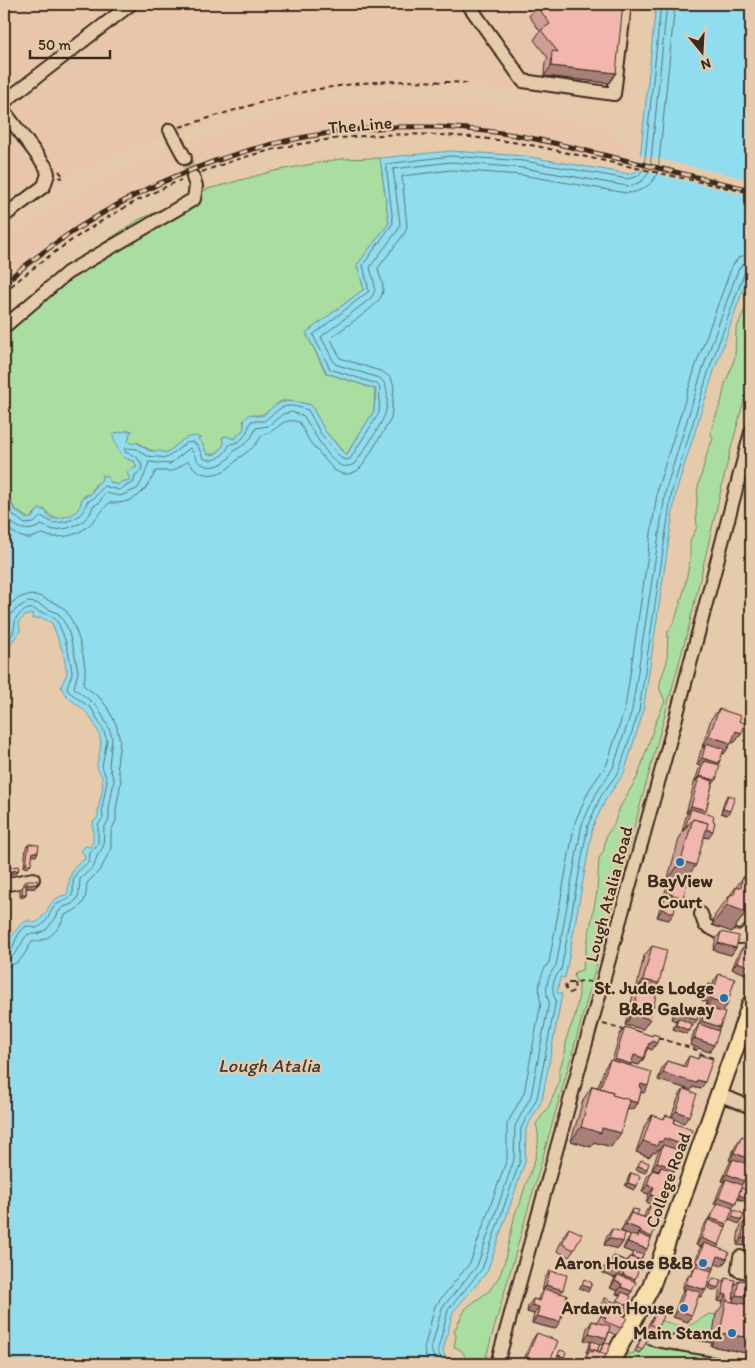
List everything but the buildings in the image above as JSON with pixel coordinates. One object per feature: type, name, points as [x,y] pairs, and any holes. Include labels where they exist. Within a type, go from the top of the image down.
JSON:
[{"type":"main road","name":"College Road","points":[[610,1364],[651,1287],[751,1003]]},
{"type":"street","points":[[4,102],[130,4]]},
{"type":"street","points":[[468,4],[523,81],[614,94],[625,4]]},
{"type":"street","points":[[4,111],[46,167],[48,174],[44,186],[4,216]]},
{"type":"street","points":[[170,130],[185,158]]},
{"type":"street","points":[[4,327],[67,273],[194,198],[196,186],[191,177]]},
{"type":"street","name":"Lough Atalia Road","points":[[497,1364],[716,571],[751,432]]},
{"type":"street","points":[[4,885],[33,879]]},
{"type":"street","points":[[701,914],[705,925],[724,934],[741,937],[751,930]]},
{"type":"street","points":[[720,1095],[751,1107]]},
{"type":"street","points":[[740,1258],[738,1270],[751,1273]]},
{"type":"street","points":[[629,1328],[656,1340],[751,1356]]},
{"type":"path","points":[[170,130],[268,100],[339,86],[406,80],[469,83]]},
{"type":"path","name":"The Line","points":[[4,292],[45,258],[125,207],[191,177],[235,160],[284,147],[336,139],[389,134],[446,135],[503,140],[751,193]]},
{"type":"path","points":[[574,984],[576,990],[567,992],[566,985],[568,983],[593,982]]},
{"type":"path","points":[[592,1020],[628,1031]]},
{"type":"path","points":[[655,1040],[662,1039],[697,1050],[701,1054],[730,1064]]},
{"type":"shaded area","points":[[4,4],[636,4],[624,107],[521,92],[421,83],[370,86],[322,92],[262,106],[143,144],[112,157],[91,172],[85,165],[4,227]]},
{"type":"shaded area","points":[[421,100],[475,102],[529,110],[609,127],[616,140],[631,152],[628,165],[504,139],[418,133],[337,137],[274,147],[207,168],[153,190],[126,204],[49,253],[4,288],[4,241],[44,212],[94,183],[132,165],[194,140],[267,116],[344,102]]},
{"type":"green space","points":[[380,158],[389,223],[357,265],[364,289],[306,333],[326,373],[375,389],[374,411],[346,455],[325,431],[311,405],[281,401],[263,414],[250,414],[243,421],[244,426],[241,433],[234,439],[225,436],[222,438],[224,444],[215,454],[207,454],[202,443],[197,439],[200,438],[190,437],[185,439],[165,453],[150,450],[137,442],[134,444],[130,443],[128,441],[132,431],[115,433],[113,436],[120,452],[125,458],[134,461],[137,467],[128,472],[130,480],[121,482],[118,485],[110,482],[108,477],[102,475],[101,480],[95,485],[90,495],[82,498],[80,508],[76,513],[64,517],[55,518],[46,510],[39,509],[29,519],[16,510],[12,501],[4,493],[4,317],[57,273],[140,219],[208,189],[274,171],[340,159]]},
{"type":"green space","points":[[751,299],[751,367],[746,386],[747,389],[729,456],[689,626],[574,1047],[484,1364],[466,1364],[463,1353],[454,1347],[456,1337],[454,1331],[466,1308],[489,1291],[499,1277],[504,1264],[516,1210],[520,1205],[536,1154],[538,1134],[536,1124],[549,1106],[559,1083],[559,1071],[565,1053],[567,1036],[575,1016],[579,985],[574,977],[575,972],[582,970],[597,892],[599,858],[604,850],[606,836],[638,776],[656,721],[665,701],[660,690],[660,682],[667,662],[668,632],[675,620],[683,594],[690,561],[690,541],[697,527],[698,487],[713,439],[711,434],[712,427],[735,357],[736,330]]},
{"type":"green space","points":[[709,1314],[751,1320],[751,1364],[620,1364],[625,1355],[634,1353],[652,1318],[686,1328]]},
{"type":"water","name":"Lough Atalia","points":[[656,4],[751,4],[751,267],[714,371],[676,492],[643,712],[624,773],[606,799],[593,826],[565,978],[560,977],[557,993],[562,994],[542,1100],[526,1129],[525,1162],[487,1272],[453,1312],[443,1351],[448,1364],[4,1364],[4,948],[8,946],[9,939],[20,926],[28,920],[35,923],[40,920],[51,903],[68,892],[69,882],[74,869],[85,859],[81,851],[85,846],[90,847],[93,843],[93,822],[98,817],[103,783],[97,766],[101,746],[100,737],[89,715],[67,696],[61,687],[67,673],[63,652],[52,623],[42,618],[32,619],[33,613],[25,616],[19,621],[20,631],[11,643],[4,645],[4,494],[12,501],[11,504],[15,510],[26,519],[32,518],[39,509],[46,511],[48,516],[53,519],[69,516],[79,508],[82,498],[90,495],[95,485],[101,480],[102,475],[108,477],[110,482],[118,485],[121,482],[130,480],[127,472],[137,467],[134,461],[125,458],[120,452],[113,436],[115,433],[133,431],[130,433],[128,441],[130,443],[134,444],[136,442],[149,451],[165,453],[186,438],[195,436],[201,438],[198,439],[207,454],[212,455],[219,451],[224,444],[222,438],[226,436],[234,439],[241,433],[244,429],[244,420],[250,414],[263,416],[275,406],[285,402],[311,405],[325,431],[346,456],[374,411],[376,389],[327,373],[306,333],[364,289],[357,265],[389,223],[380,158],[451,151],[524,156],[629,174],[635,172],[639,168]]},
{"type":"pier","points":[[638,154],[751,180],[751,196],[634,169],[637,167]]},
{"type":"tunnel","points":[[185,158],[193,177]]},
{"type":"railway","points":[[4,283],[59,241],[118,204],[179,175],[243,152],[309,136],[376,128],[445,127],[515,135],[751,190]]},
{"type":"place","name":"BayView Court","points":[[680,862]]},
{"type":"place","name":"St. Judes Lodge B&B Galway","points":[[724,998]]},
{"type":"place","name":"Aaron House B&B","points":[[703,1263]]},
{"type":"place","name":"Ardawn House","points":[[684,1308]]},
{"type":"place","name":"Main Stand","points":[[732,1333]]}]
